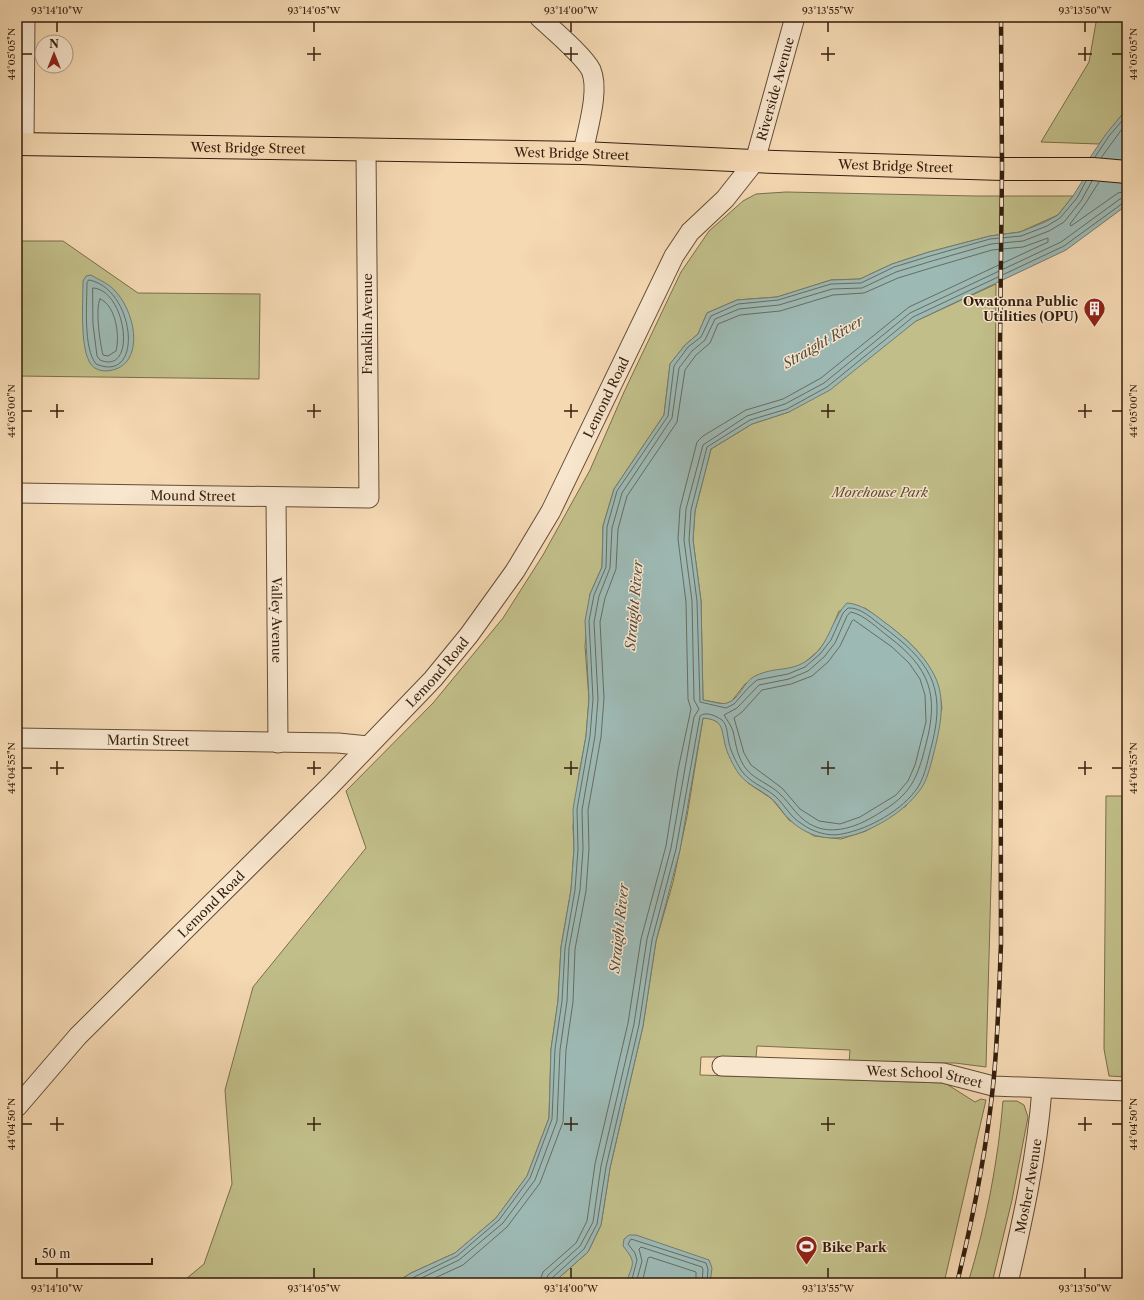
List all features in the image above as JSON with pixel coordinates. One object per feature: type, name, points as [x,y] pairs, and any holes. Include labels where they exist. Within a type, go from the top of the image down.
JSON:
[{"type":"main road","name":"West Bridge Street","points":[[21,144],[584,153],[755,161],[1041,170],[1093,169],[1127,172]]},
{"type":"street","points":[[21,144],[25,17]]},
{"type":"street","points":[[539,17],[584,61],[590,70],[594,92],[584,153]]},
{"type":"street","name":"Riverside Avenue","points":[[755,161],[795,17]]},
{"type":"street","name":"Franklin Avenue","points":[[366,150],[368,498]]},
{"type":"street","name":"Lemond Road","points":[[17,1107],[78,1036],[107,1005],[234,883],[433,679],[469,635],[515,571],[550,511],[674,256],[690,232],[725,199],[755,161]]},
{"type":"street","name":"Mound Street","points":[[17,493],[368,498]]},
{"type":"street","name":"Valley Avenue","points":[[276,497],[278,743]]},
{"type":"street","name":"Martin Street","points":[[17,738],[338,743],[368,746]]},
{"type":"street","name":"West School Street","points":[[722,1066],[943,1073],[993,1086],[1127,1091]]},
{"type":"street","name":"Mosher Avenue","points":[[1008,1283],[1030,1184],[1038,1137],[1042,1089]]},
{"type":"green space","points":[[1097,17],[1127,17],[1127,102],[1125,111],[1099,144],[1041,142],[1089,62]]},
{"type":"green space","points":[[786,192],[975,196],[1073,196],[1058,215],[1020,232],[990,236],[929,252],[892,264],[860,279],[831,280],[777,297],[737,300],[707,313],[698,334],[685,345],[670,364],[664,415],[614,489],[603,526],[602,567],[590,594],[585,646],[589,699],[586,736],[579,774],[573,826],[574,849],[571,890],[561,947],[558,1001],[551,1049],[549,1118],[527,1176],[496,1218],[455,1253],[411,1273],[395,1283],[181,1283],[204,1264],[232,1184],[225,1090],[253,987],[366,848],[346,791],[433,703],[503,618],[543,555],[590,470],[624,392],[681,272],[709,231],[743,201],[756,194]]},
{"type":"green space","points":[[17,241],[63,241],[138,293],[260,294],[259,379],[17,376]]},
{"type":"green space","name":"Morehouse Park","points":[[996,284],[992,847],[986,1067],[955,1063],[849,1063],[850,1050],[757,1046],[756,1058],[701,1057],[700,1075],[945,1083],[975,1102],[981,1099],[986,1100],[944,1283],[553,1283],[588,1252],[601,1225],[610,1168],[643,1026],[656,941],[673,882],[687,816],[703,718],[712,719],[720,724],[724,732],[725,744],[748,783],[772,799],[789,820],[814,836],[841,839],[866,831],[906,806],[942,708],[933,674],[916,649],[865,608],[839,611],[828,638],[818,651],[803,664],[787,670],[767,673],[745,684],[731,702],[725,704],[703,700],[701,601],[693,540],[695,511],[711,449],[752,424],[789,412],[916,321]]},
{"type":"green space","points":[[1106,796],[1127,796],[1127,1077],[1109,1076],[1104,1049]]},
{"type":"green space","points":[[1003,1101],[1017,1101],[1024,1105],[1028,1117],[1012,1200],[992,1283],[968,1283],[986,1216],[998,1147]]},
{"type":"water","name":"Straight River","points":[[1127,102],[1127,205],[1066,250],[916,321],[830,390],[789,412],[752,424],[711,449],[695,511],[693,540],[701,601],[703,700],[727,703],[735,698],[747,682],[755,676],[802,663],[819,650],[839,614],[847,603],[865,608],[891,627],[924,658],[937,681],[941,702],[940,724],[931,765],[922,786],[915,797],[902,809],[888,819],[865,831],[845,837],[826,838],[816,836],[798,827],[788,818],[772,799],[742,778],[729,756],[720,725],[710,719],[703,718],[680,850],[656,941],[643,1026],[610,1168],[601,1225],[588,1252],[553,1283],[395,1283],[411,1273],[455,1253],[496,1218],[527,1176],[549,1118],[551,1049],[558,1001],[561,947],[571,890],[574,849],[573,809],[586,736],[589,699],[585,621],[590,594],[602,567],[603,526],[614,489],[664,415],[670,364],[685,345],[698,334],[707,313],[737,300],[777,297],[831,280],[860,279],[892,264],[929,252],[990,236],[1020,232],[1058,215],[1073,196],[1088,172],[1089,159],[1106,134],[1125,111]]},
{"type":"water","points":[[91,275],[114,289],[121,298],[132,324],[134,342],[129,358],[121,367],[109,371],[103,371],[92,366],[86,354],[84,344],[83,281],[86,276]]},
{"type":"water","points":[[629,1235],[636,1235],[709,1260],[712,1268],[710,1283],[626,1283],[632,1267],[632,1260],[623,1246],[624,1239]]},
{"type":"railway","points":[[957,1283],[987,1136],[996,1051],[1001,944],[1001,17]]},
{"type":"place","name":"Owatonna Public Utilities (OPU)","points":[[1094,328]]},
{"type":"place","name":"Bike Park","points":[[806,1266]]}]
